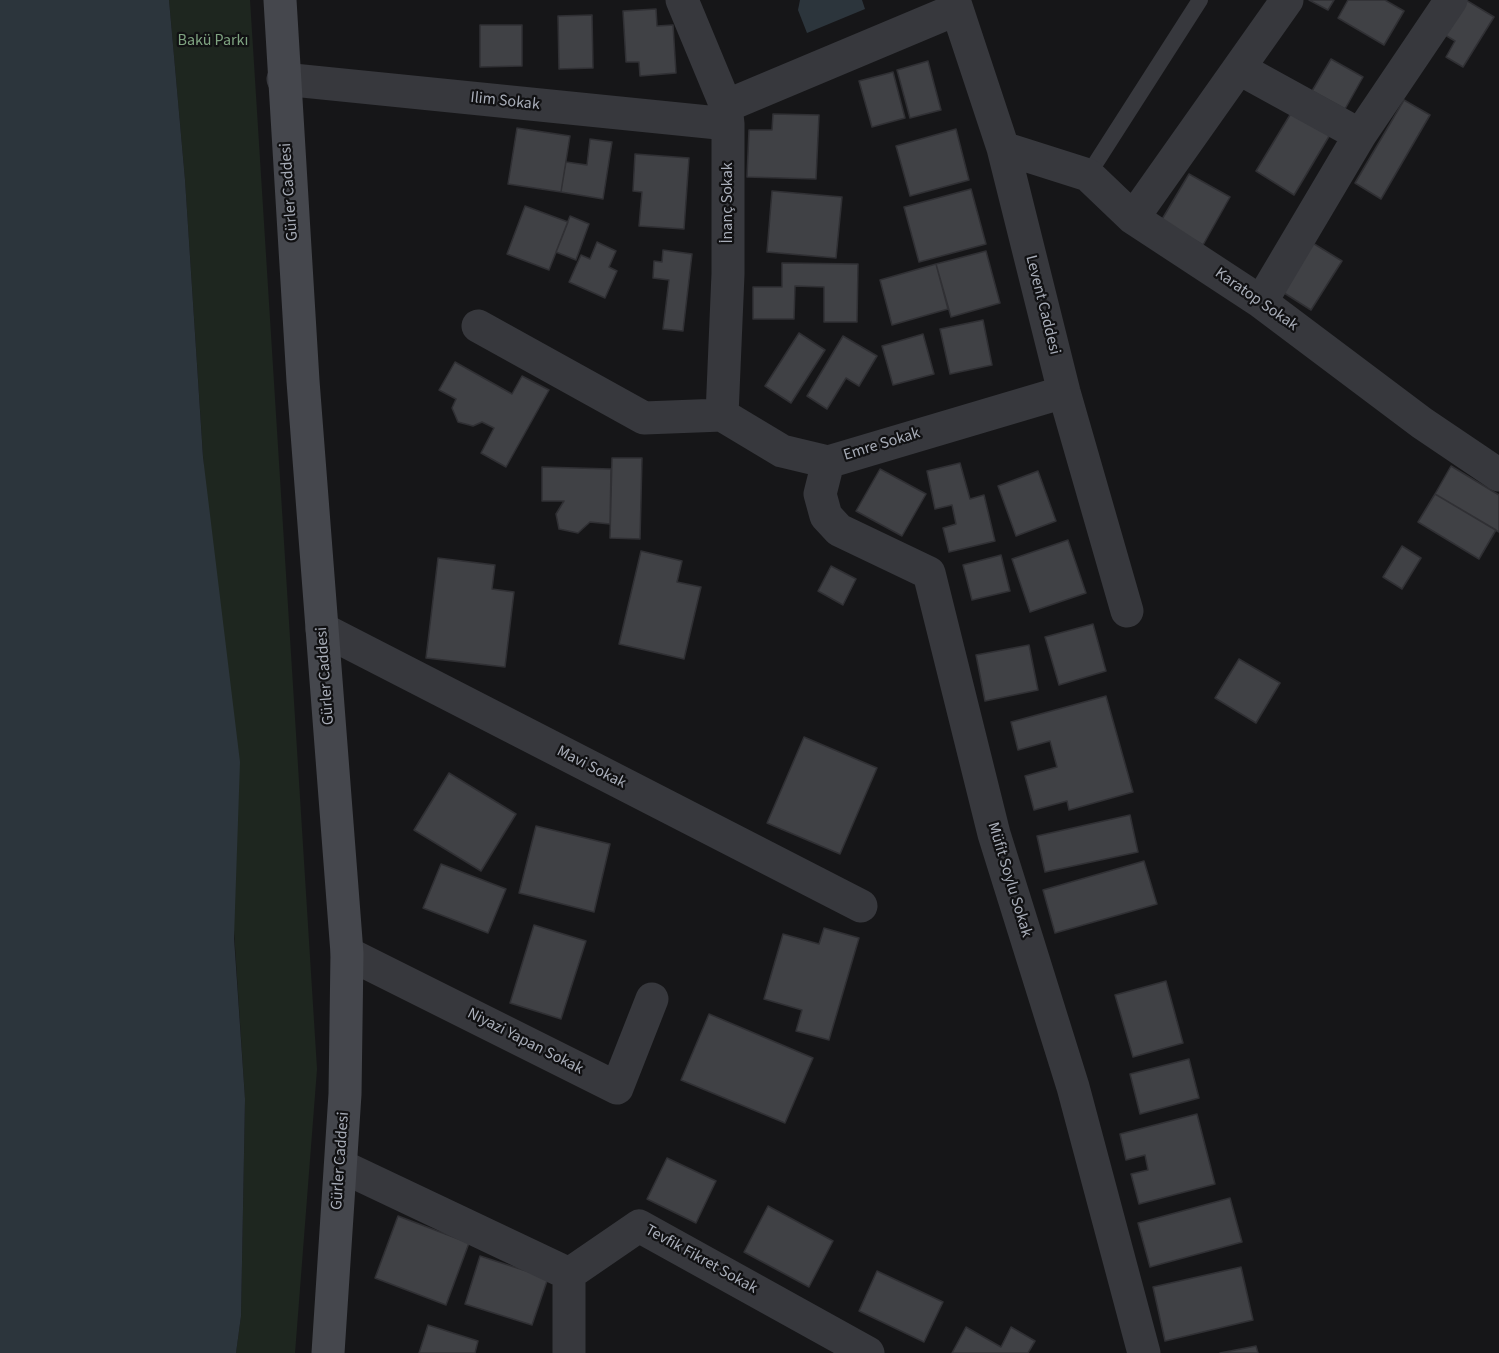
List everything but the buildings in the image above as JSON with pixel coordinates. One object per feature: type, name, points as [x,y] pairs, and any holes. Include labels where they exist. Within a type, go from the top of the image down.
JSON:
[{"type":"street","name":"Gürler Caddesi","points":[[280,0],[283,79],[347,953],[345,1094],[328,1353]]},
{"type":"street","name":"İnanç Sokak","points":[[682,0],[727,115],[728,274],[722,415]]},
{"type":"street","points":[[1133,218],[1287,0]]},
{"type":"street","points":[[1260,302],[1360,135],[1451,0]]},
{"type":"street","name":"Ilim Sokak","points":[[283,79],[727,115],[955,5]]},
{"type":"street","name":"Levent Caddesi","points":[[955,5],[1003,148],[1064,392],[1127,611]]},
{"type":"street","points":[[1240,69],[1360,135]]},
{"type":"street","name":"Karatop Sokak","points":[[1003,148],[1088,175],[1133,218],[1260,302],[1422,423],[1499,475]]},
{"type":"street","points":[[478,326],[644,418],[722,415]]},
{"type":"street","name":"Emre Sokak","points":[[722,415],[782,451],[828,462],[1064,392]]},
{"type":"street","name":"Müfit Soylu Sokak","points":[[828,462],[820,494],[826,516],[839,530],[929,573],[994,834],[1073,1087],[1144,1353]]},
{"type":"street","name":"Mavi Sokak","points":[[322,629],[861,906]]},
{"type":"street","name":"Niyazi Yapan Sokak","points":[[347,953],[617,1088],[652,999]]},
{"type":"street","points":[[341,1166],[568,1274],[569,1353]]},
{"type":"street","name":"Tevfik Fikret Sokak","points":[[568,1274],[639,1226],[868,1353]]},
{"type":"lane","points":[[1088,175],[1200,0]]},
{"type":"green space","name":"Bakü Parkı","points":[[169,0],[250,0],[317,1069],[295,1353],[236,1353],[241,1316],[245,1099],[185,180]]},
{"type":"shaded area","points":[[0,0],[169,0],[185,180],[203,457],[240,762],[234,938],[245,1099],[241,1316],[236,1353],[0,1353]]},
{"type":"shaded area","points":[[800,0],[862,0],[865,9],[807,33],[798,10]]}]
